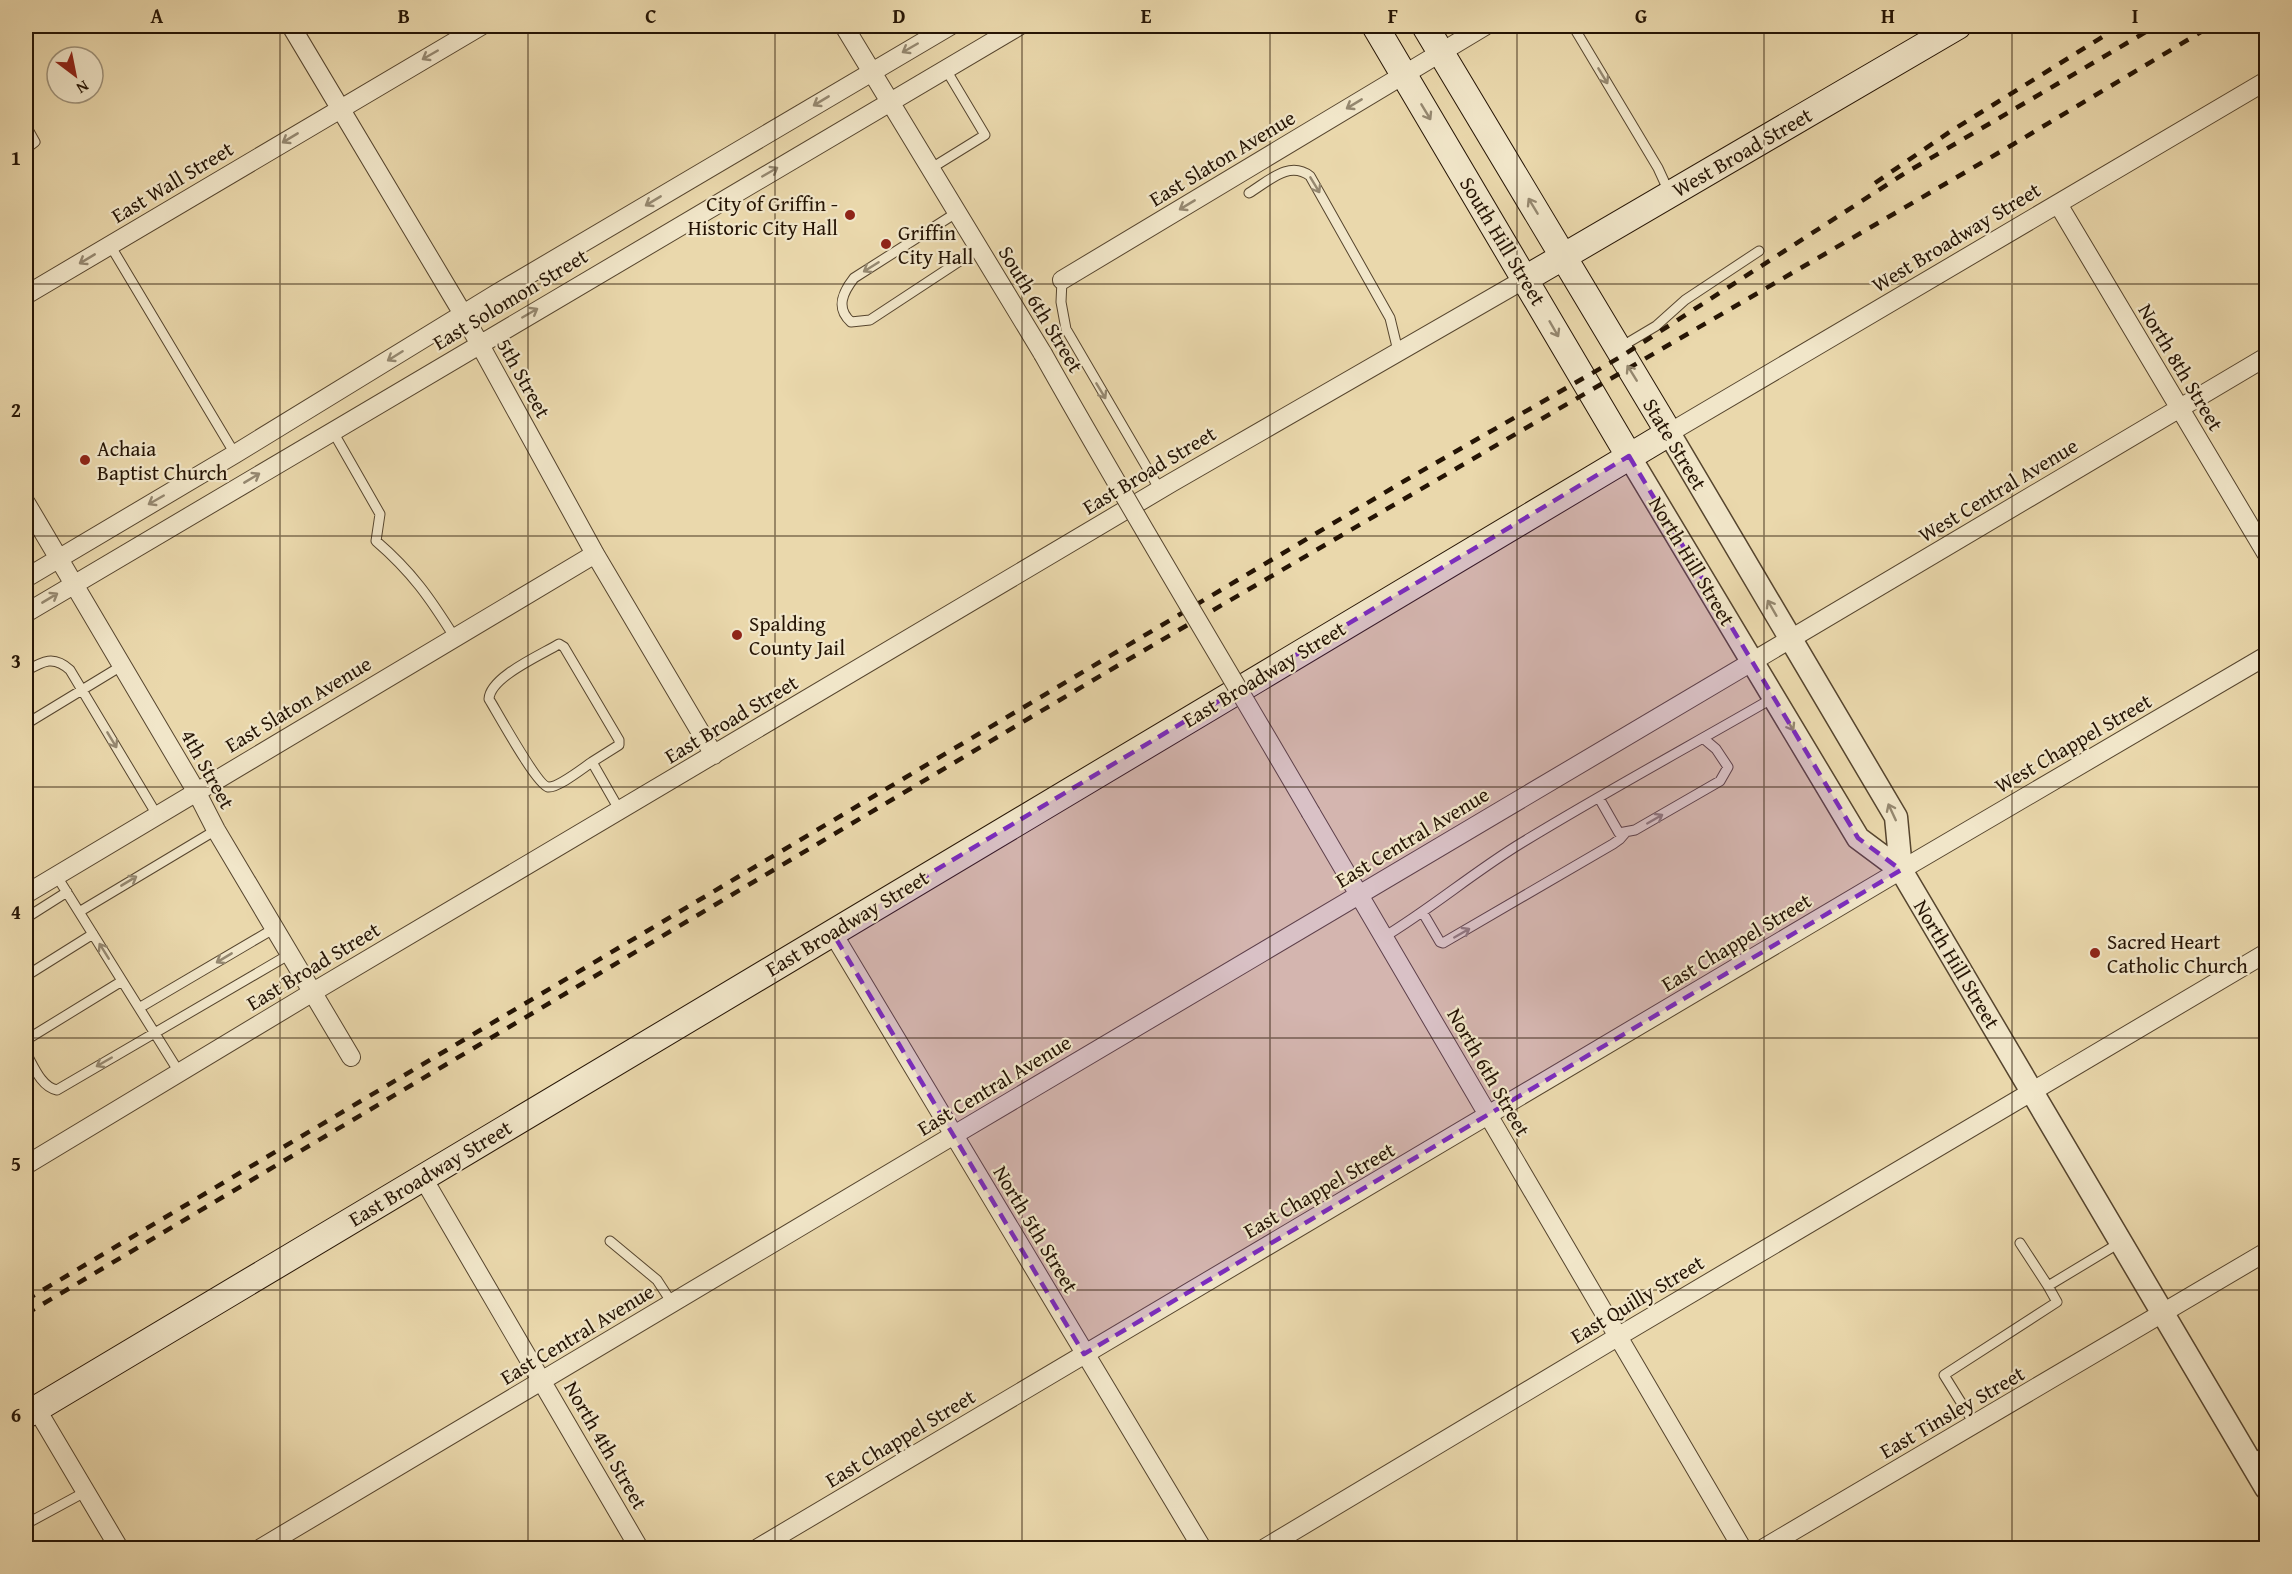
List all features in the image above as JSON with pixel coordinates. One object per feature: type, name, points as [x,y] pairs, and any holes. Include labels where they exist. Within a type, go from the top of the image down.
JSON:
[{"type":"main road","name":"South Hill Street","points":[[1375,26],[1629,456]]},
{"type":"main road","name":"State Street","points":[[1425,26],[1669,433]]},
{"type":"main road","name":"West Broad Street","points":[[1525,279],[1956,26]]},
{"type":"main road","name":"East Broadway Street","points":[[31,1411],[1669,433]]},
{"type":"street","name":"5th Street","points":[[291,26],[463,314],[595,554],[714,755]]},
{"type":"street","name":"East Wall Street","points":[[26,295],[481,26]]},
{"type":"street","name":"South 6th Street","points":[[844,26],[1043,354],[1113,478],[1198,617]]},
{"type":"street","name":"East Solomon Street","points":[[26,578],[235,454],[463,314],[950,26]]},
{"type":"street","name":"East Solomon Street","points":[[26,613],[479,343],[1019,26]]},
{"type":"street","name":"East Slaton Avenue","points":[[1062,280],[1485,26]]},
{"type":"street","name":"West Broadway Street","points":[[1669,433],[2266,81]]},
{"type":"street","name":"North 8th Street","points":[[2058,204],[2266,553]]},
{"type":"street","name":"East Broad Street","points":[[26,1165],[313,992],[1160,490],[1525,279]]},
{"type":"street","name":"West Central Avenue","points":[[1751,661],[2266,357]]},
{"type":"street","name":"State Street","points":[[1669,433],[1896,817],[1901,870]]},
{"type":"street","name":"North Hill Street","points":[[1629,456],[1858,838],[1901,870],[2163,1314],[2258,1456],[2266,1488]]},
{"type":"street","name":"4th Street","points":[[26,502],[351,1057]]},
{"type":"street","name":"East Slaton Avenue","points":[[26,894],[196,790],[595,554]]},
{"type":"street","name":"North 6th Street","points":[[1198,617],[1742,1548]]},
{"type":"street","name":"West Chappel Street","points":[[1901,870],[2266,656]]},
{"type":"street","name":"East Central Avenue","points":[[261,1548],[1751,661]]},
{"type":"street","name":"East Chappel Street","points":[[758,1548],[1901,870]]},
{"type":"street","name":"North 5th Street","points":[[832,932],[1083,1354],[1202,1548]]},
{"type":"street","name":"East Quilly Street","points":[[1265,1548],[2266,953]]},
{"type":"street","name":"North 4th Street","points":[[423,1178],[639,1548]]},
{"type":"street","name":"East Tinsley Street","points":[[1764,1548],[2266,1252]]},
{"type":"street","points":[[31,1411],[119,1548]]},
{"type":"lane","points":[[1573,26],[1658,168],[1670,194]]},
{"type":"lane","points":[[930,169],[985,135],[945,68]]},
{"type":"lane","points":[[26,126],[35,142],[26,149]]},
{"type":"lane","points":[[1249,193],[1289,169],[1301,169],[1310,176],[1390,318],[1398,351]]},
{"type":"lane","points":[[956,213],[854,278],[846,288],[841,301],[847,318],[851,322],[870,320],[978,249]]},
{"type":"lane","points":[[110,245],[235,454]]},
{"type":"lane","points":[[1617,349],[1656,326],[1685,300],[1759,250]]},
{"type":"lane","points":[[1062,280],[1061,303],[1066,329],[1160,490]]},
{"type":"lane","points":[[332,430],[380,514],[376,541],[401,562],[429,596],[455,638]]},
{"type":"lane","points":[[559,644],[564,647],[620,740],[618,745],[592,762],[550,788],[544,786],[489,699],[490,692],[497,682],[559,644]]},
{"type":"lane","points":[[26,671],[49,660],[58,661],[70,670],[157,815]]},
{"type":"lane","points":[[26,724],[123,665]]},
{"type":"lane","points":[[1384,937],[1423,913],[1521,843],[1773,698]]},
{"type":"lane","points":[[1599,798],[1619,833],[1635,830],[1720,781],[1728,767],[1716,749],[1703,738]]},
{"type":"lane","points":[[592,762],[620,811]]},
{"type":"lane","points":[[79,912],[216,830]]},
{"type":"lane","points":[[1423,913],[1440,942],[1443,943],[1613,844],[1626,832]]},
{"type":"lane","points":[[56,875],[180,1072]]},
{"type":"lane","points":[[26,918],[67,892]]},
{"type":"lane","points":[[139,1008],[275,928]]},
{"type":"lane","points":[[26,976],[93,934]]},
{"type":"lane","points":[[26,1053],[43,1082],[51,1089],[57,1090],[290,954]]},
{"type":"lane","points":[[26,1040],[122,981]]},
{"type":"lane","points":[[610,1241],[657,1280],[672,1303]]},
{"type":"lane","points":[[2048,1286],[2121,1242]]},
{"type":"lane","points":[[1975,1425],[1944,1375],[2057,1302],[2020,1243]]},
{"type":"lane","points":[[26,1524],[85,1492]]},
{"type":"highlighted area","points":[[1629,456],[1858,838],[1901,870],[1084,1354],[832,932]]},
{"type":"railway","points":[[1875,183],[1951,131],[2120,26]]},
{"type":"railway","points":[[26,1300],[1406,480],[1622,356],[1902,175],[2156,26]]},
{"type":"railway","points":[[26,1314],[1112,669],[2012,145],[2211,26]]},
{"type":"place","name":"City of Griffin - Historic City Hall","points":[[850,215]]},
{"type":"place","name":"Griffin City Hall","points":[[886,244]]},
{"type":"place","name":"Achaia Baptist Church","points":[[85,460]]},
{"type":"place","name":"Spalding County Jail","points":[[737,635]]},
{"type":"place","name":"Sacred Heart Catholic Church","points":[[2095,953]]}]
